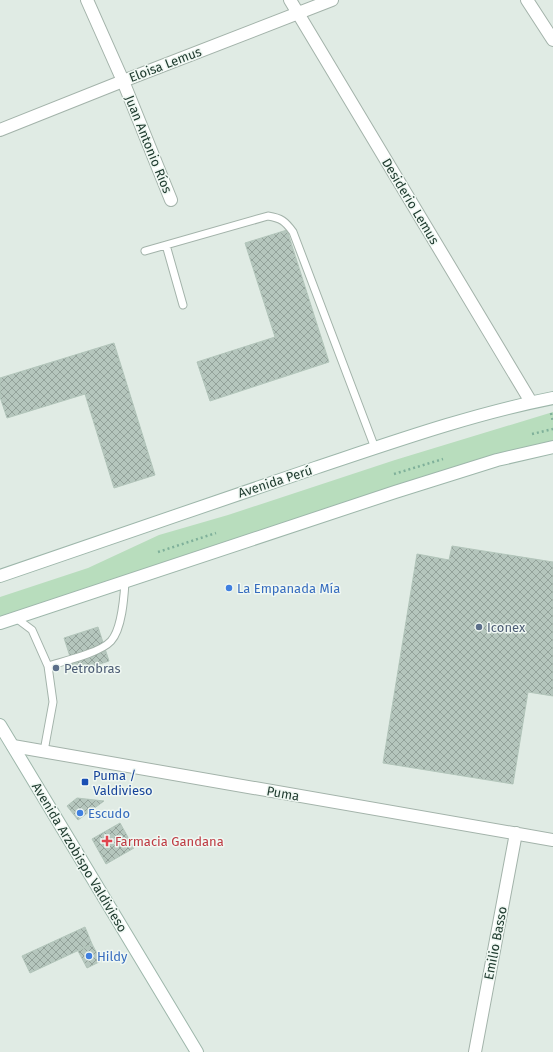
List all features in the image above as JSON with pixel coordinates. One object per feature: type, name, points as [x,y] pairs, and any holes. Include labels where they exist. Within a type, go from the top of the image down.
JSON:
[{"type":"street","name":"Juan Antonio Ríos","points":[[87,0],[123,81],[171,200]]},
{"type":"street","name":"Desiderio Lemus","points":[[290,0],[531,402]]},
{"type":"street","name":"Eloisa Lemus","points":[[0,130],[332,0]]},
{"type":"street","points":[[527,0],[553,40]]},
{"type":"street","name":"Avenida Perú","points":[[0,576],[160,520],[375,448],[428,431],[531,402],[553,398]]},
{"type":"street","points":[[0,623],[430,481],[497,460],[553,447]]},
{"type":"street","name":"Avenida Arzobispo Valdivieso","points":[[0,725],[197,1052]]},
{"type":"street","name":"Puma","points":[[13,746],[553,840]]},
{"type":"street","name":"Emilio Basso","points":[[475,1052],[516,833]]},
{"type":"lane","points":[[145,251],[268,216],[278,218],[287,223],[293,232],[375,448]]},
{"type":"lane","points":[[166,245],[183,305]]},
{"type":"lane","points":[[48,666],[102,648],[112,641],[119,626],[123,608],[125,582]]},
{"type":"lane","points":[[16,618],[32,630],[48,666],[53,702],[44,751]]},
{"type":"green space","points":[[553,412],[553,444],[0,618],[0,597],[88,568],[159,535],[228,515],[395,460]]},
{"type":"building","points":[[287,230],[329,362],[210,401],[197,362],[275,337],[245,243]]},
{"type":"building","points":[[114,343],[155,475],[114,488],[85,394],[7,418],[0,397],[0,378]]},
{"type":"building","name":"Iconex","points":[[452,546],[553,562],[553,696],[528,692],[513,784],[383,763],[417,554],[449,560]]},
{"type":"building","points":[[98,627],[109,661],[75,672],[64,638]]},
{"type":"building","name":"Escudo","points":[[77,798],[104,801],[78,820],[67,806]]},
{"type":"building","points":[[120,823],[134,848],[106,864],[92,839]]},
{"type":"building","points":[[85,927],[92,944],[30,973],[22,956]]},
{"type":"building","name":"Hildy","points":[[92,944],[101,961],[87,968],[78,951]]},
{"type":"place","name":"La Empanada Mía","points":[[229,588]]},
{"type":"place","name":"Iconex","points":[[479,627]]},
{"type":"place","name":"Petrobras","points":[[56,668]]},
{"type":"place","name":"Puma / Valdivieso","points":[[85,782]]},
{"type":"place","name":"Escudo","points":[[80,813]]},
{"type":"place","name":"Farmacia Gandana","points":[[107,841]]},
{"type":"place","name":"Hildy","points":[[89,956]]}]
